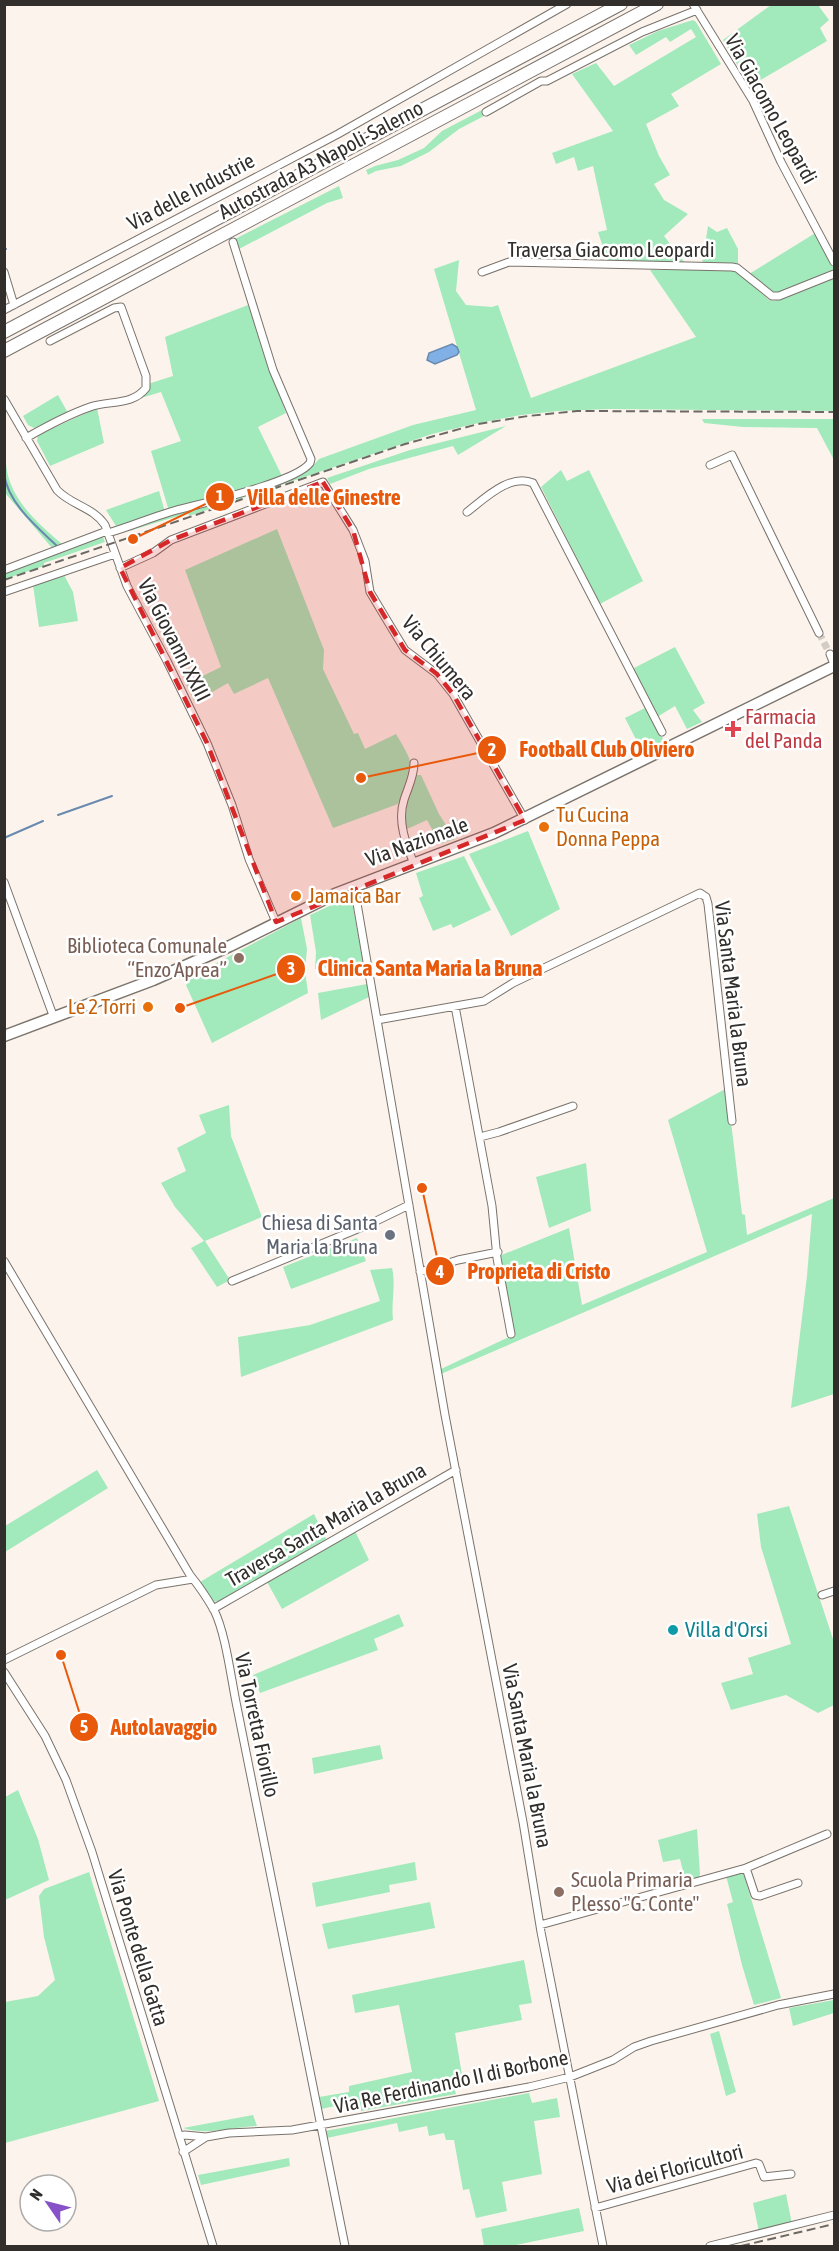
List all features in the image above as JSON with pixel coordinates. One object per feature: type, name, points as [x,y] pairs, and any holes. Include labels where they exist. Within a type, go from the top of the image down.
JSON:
[{"type":"highway","name":"Autostrada A3 Napoli-Salerno","points":[[4,332],[621,4]]},
{"type":"highway","name":"Autostrada A3 Napoli-Salerno","points":[[4,351],[657,4]]},
{"type":"main road","name":"Via Nazionale","points":[[4,1036],[153,980],[230,946],[354,886],[525,820],[668,744],[834,665]]},
{"type":"street","name":"Via delle Industrie","points":[[4,310],[394,102],[567,4]]},
{"type":"street","points":[[486,112],[541,81],[546,81],[695,7]]},
{"type":"street","name":"Via Giacomo Leopardi","points":[[695,7],[753,101],[781,162],[834,262]]},
{"type":"street","points":[[4,570],[108,532],[259,488],[298,472],[310,463],[311,459],[273,370],[233,242]]},
{"type":"street","name":"Traversa Giacomo Leopardi","points":[[482,272],[509,262],[732,267],[737,268],[772,296],[779,296],[834,274]]},
{"type":"street","points":[[4,272],[14,305]]},
{"type":"street","points":[[26,438],[46,426],[90,407],[136,398],[146,388],[146,376],[121,307],[114,308],[50,341]]},
{"type":"street","name":"Via Giovanni XXIII","points":[[4,399],[57,490],[66,498],[100,517],[108,532],[127,586],[207,743],[232,805],[249,859],[276,922]]},
{"type":"street","points":[[710,465],[732,455],[819,633]]},
{"type":"street","points":[[467,512],[509,483],[526,480],[533,483],[662,732]]},
{"type":"street","name":"Via Chiumera","points":[[120,568],[153,553],[171,540],[323,482],[353,530],[365,561],[370,592],[405,650],[437,674],[453,694],[525,820]]},
{"type":"street","points":[[4,592],[115,554]]},
{"type":"street","points":[[830,654],[834,665]]},
{"type":"street","points":[[414,763],[414,771],[403,801],[401,819],[403,834],[414,864]]},
{"type":"street","points":[[4,882],[54,1018]]},
{"type":"street","name":"Via Santa Maria la Bruna","points":[[354,886],[456,1470],[524,1822],[540,1925],[603,2247]]},
{"type":"street","name":"Via Santa Maria la Bruna","points":[[377,1020],[484,1001],[513,982],[700,892],[704,894],[708,904],[732,1121]]},
{"type":"street","points":[[455,1006],[480,1137],[512,1334]]},
{"type":"street","points":[[480,1137],[573,1106]]},
{"type":"street","points":[[232,1281],[409,1206]]},
{"type":"street","points":[[420,1272],[458,1260],[498,1252]]},
{"type":"street","name":"Via Torretta Fiorillo","points":[[4,1261],[213,1610],[222,1637],[235,1696],[345,2247]]},
{"type":"street","name":"Traversa Santa Maria la Bruna","points":[[213,1610],[456,1470]]},
{"type":"street","points":[[4,1660],[156,1585],[193,1579]]},
{"type":"street","points":[[822,1595],[834,1591]]},
{"type":"street","name":"Via Ponte della Gatta","points":[[4,1672],[45,1736],[66,1780],[92,1852],[213,2247]]},
{"type":"street","points":[[540,1925],[746,1868],[828,1834]]},
{"type":"street","points":[[746,1868],[755,1894],[760,1896],[798,1883]]},
{"type":"street","name":"Via Re Ferdinando II di Borbone","points":[[206,2137],[229,2133],[292,2130],[529,2087],[570,2077],[614,2060],[634,2047],[777,2005],[834,1994]]},
{"type":"street","points":[[179,2136],[185,2134],[206,2137]]},
{"type":"street","points":[[183,2152],[206,2137]]},
{"type":"street","name":"Via dei Floricultori","points":[[595,2208],[756,2163],[759,2164],[765,2177],[791,2174]]},
{"type":"street","points":[[710,2247],[834,2215]]},
{"type":"highlighted area","points":[[323,482],[353,530],[370,592],[405,650],[437,674],[453,694],[525,820],[276,922],[207,743],[120,568],[171,540]]},
{"type":"green space","points":[[771,5],[818,5],[829,20],[820,28],[827,41],[747,88],[748,83],[723,40]]},
{"type":"green space","points":[[693,20],[721,64],[671,94],[679,106],[646,124],[659,156],[670,175],[654,184],[664,200],[688,214],[664,236],[685,263],[608,262],[598,232],[607,230],[593,166],[578,171],[574,157],[556,164],[552,153],[613,131],[572,74],[596,63],[614,86],[696,37],[691,29],[670,42],[666,37],[636,55],[629,45],[658,31]]},
{"type":"green space","points":[[482,110],[486,115],[459,129],[429,152],[401,166],[368,175],[366,170],[398,160],[424,148],[442,131]]},
{"type":"green space","points":[[339,186],[343,198],[327,203],[239,249],[235,239]]},
{"type":"green space","points":[[708,226],[717,232],[727,228],[738,249],[738,266],[729,263],[702,264]]},
{"type":"green space","points":[[817,232],[834,269],[773,295],[749,274]]},
{"type":"green space","points":[[459,260],[456,291],[466,305],[492,307],[498,305],[531,398],[696,337],[650,270],[736,270],[769,300],[774,301],[834,277],[834,411],[610,409],[521,415],[432,434],[189,516],[188,513],[129,531],[129,529],[165,516],[289,479],[307,470],[319,459],[413,425],[476,410],[434,269]]},
{"type":"green space","points":[[248,305],[286,413],[258,427],[282,476],[255,487],[169,511],[151,451],[181,441],[161,392],[141,398],[151,383],[173,376],[165,337]]},
{"type":"green space","points":[[58,395],[68,413],[34,428],[28,425],[23,416]]},
{"type":"green space","points":[[97,408],[104,443],[50,466],[37,441],[38,435]]},
{"type":"green space","points":[[702,419],[834,419],[834,460],[817,428],[743,427],[704,423]]},
{"type":"green space","points":[[506,426],[458,455],[453,446],[369,469],[330,484],[327,478],[410,450]]},
{"type":"green space","points":[[4,449],[9,478],[19,500],[39,524],[62,544],[52,548],[6,494]]},
{"type":"green space","points":[[561,470],[567,481],[589,470],[643,581],[600,604],[541,487]]},
{"type":"green space","points":[[159,491],[165,512],[116,526],[106,510]]},
{"type":"green space","points":[[277,529],[324,650],[323,669],[354,734],[358,733],[365,749],[396,734],[410,762],[408,782],[398,804],[333,828],[268,678],[234,694],[228,683],[195,702],[186,684],[221,667],[185,570]]},
{"type":"green space","points":[[102,535],[105,542],[5,579],[5,573]]},
{"type":"green space","points":[[64,575],[73,592],[78,621],[39,627],[33,585]]},
{"type":"green space","points":[[675,647],[705,703],[693,710],[702,722],[687,729],[675,706],[657,717],[632,669]]},
{"type":"green space","points":[[647,707],[664,741],[642,751],[625,718]]},
{"type":"green space","points":[[416,775],[421,775],[439,814],[455,839],[440,844],[427,820],[405,830],[405,809]]},
{"type":"green space","points":[[528,831],[560,909],[511,936],[469,854]]},
{"type":"green space","points":[[464,856],[491,910],[453,928],[451,924],[433,931],[419,898],[423,896],[416,873]]},
{"type":"green space","points":[[351,896],[363,962],[315,969],[316,952],[310,915]]},
{"type":"green space","points":[[301,918],[307,949],[305,971],[308,993],[212,1043],[186,985],[194,975]]},
{"type":"green space","points":[[367,984],[369,997],[321,1020],[318,993]]},
{"type":"green space","points":[[727,1088],[742,1214],[745,1215],[747,1235],[834,1198],[834,1394],[791,1408],[812,1214],[441,1374],[441,1369],[513,1335],[499,1256],[569,1228],[582,1305],[707,1252],[668,1120]]},
{"type":"green space","points":[[229,1105],[231,1136],[262,1217],[205,1241],[230,1280],[217,1287],[191,1248],[204,1241],[175,1207],[161,1183],[186,1171],[177,1148],[206,1133],[199,1115]]},
{"type":"green space","points":[[586,1163],[591,1211],[549,1228],[536,1177]]},
{"type":"green space","points":[[357,1238],[366,1261],[291,1289],[283,1267]]},
{"type":"green space","points":[[392,1268],[393,1320],[241,1377],[238,1337],[310,1325],[380,1301],[370,1270]]},
{"type":"green space","points":[[97,1470],[108,1488],[5,1552],[5,1526]]},
{"type":"green space","points":[[789,1506],[834,1642],[834,1705],[818,1713],[786,1695],[731,1710],[721,1683],[753,1674],[748,1658],[791,1644],[761,1547],[757,1514]]},
{"type":"green space","points":[[314,1514],[326,1539],[221,1601],[211,1602],[200,1582]]},
{"type":"green space","points":[[355,1531],[369,1560],[282,1609],[267,1582]]},
{"type":"green space","points":[[399,1614],[404,1626],[374,1639],[378,1650],[260,1693],[253,1675]]},
{"type":"green space","points":[[380,1745],[383,1759],[314,1774],[312,1758]]},
{"type":"green space","points":[[18,1790],[38,1839],[49,1880],[5,1900],[5,1797]]},
{"type":"green space","points":[[697,1829],[700,1874],[699,1877],[686,1883],[680,1859],[663,1862],[658,1840]]},
{"type":"green space","points":[[415,1862],[417,1880],[389,1885],[390,1892],[316,1907],[312,1883]]},
{"type":"green space","points":[[89,1872],[159,2101],[5,2143],[5,2002],[38,1996],[55,1980],[44,1937],[39,1896],[44,1889]]},
{"type":"green space","points":[[743,1872],[781,1998],[754,2005],[727,1904],[733,1902],[726,1876]]},
{"type":"green space","points":[[430,1902],[435,1928],[328,1949],[322,1924]]},
{"type":"green space","points":[[524,1960],[532,2003],[519,2005],[522,2020],[455,2033],[463,2081],[453,2084],[456,2094],[361,2111],[359,2101],[321,2109],[319,2097],[349,2092],[349,2086],[412,2072],[399,2005],[355,2013],[352,1995]]},
{"type":"green space","points":[[834,2000],[834,2013],[793,2026],[789,2008]]},
{"type":"green space","points":[[719,2031],[736,2092],[726,2096],[710,2034]]},
{"type":"green space","points":[[529,2093],[532,2103],[557,2098],[560,2117],[534,2121],[542,2174],[502,2182],[507,2211],[476,2218],[469,2189],[463,2190],[454,2140],[446,2140],[444,2133],[429,2136],[427,2126],[399,2132],[397,2123],[327,2138],[325,2131]]},
{"type":"green space","points":[[253,2115],[257,2126],[210,2131],[183,2128]]},
{"type":"green space","points":[[289,2158],[290,2166],[201,2185],[198,2175]]},
{"type":"green space","points":[[786,2194],[792,2224],[759,2232],[753,2203]]},
{"type":"green space","points":[[579,2208],[584,2231],[511,2246],[484,2246],[481,2229]]},
{"type":"water","points":[[452,344],[457,347],[459,352],[457,355],[435,364],[427,360],[429,353]]},
{"type":"waterway","points":[[4,474],[11,495],[17,504],[56,545]]},
{"type":"waterway","points":[[58,815],[112,796]]},
{"type":"waterway","points":[[4,838],[43,821]]},
{"type":"tunnel","points":[[819,633],[830,654]]},
{"type":"railway","points":[[4,580],[405,444],[478,424],[577,411],[834,412]]},
{"type":"railway","points":[[741,2246],[834,2224]]},
{"type":"place","name":"Villa delle Ginestre","points":[[133,539]]},
{"type":"place","name":"Farmacia del Panda","points":[[733,729]]},
{"type":"place","name":"Football Club Oliviero","points":[[361,778]]},
{"type":"place","name":"Tu Cucina Donna Peppa","points":[[544,827]]},
{"type":"place","name":"Jamaica Bar","points":[[296,896]]},
{"type":"place","name":"Biblioteca Comunale “Enzo Aprea”","points":[[239,958]]},
{"type":"place","name":"Le 2 Torri","points":[[148,1007]]},
{"type":"place","name":"Clinica Santa Maria la Bruna","points":[[180,1008]]},
{"type":"place","name":"Proprieta di Cristo","points":[[422,1188]]},
{"type":"place","name":"Chiesa di Santa Maria la Bruna","points":[[390,1235]]},
{"type":"place","name":"Villa d'Orsi","points":[[673,1630]]},
{"type":"place","name":"Autolavaggio","points":[[61,1655]]},
{"type":"place","name":"Scuola Primaria Plesso \"G. Conte\"","points":[[559,1892]]}]
